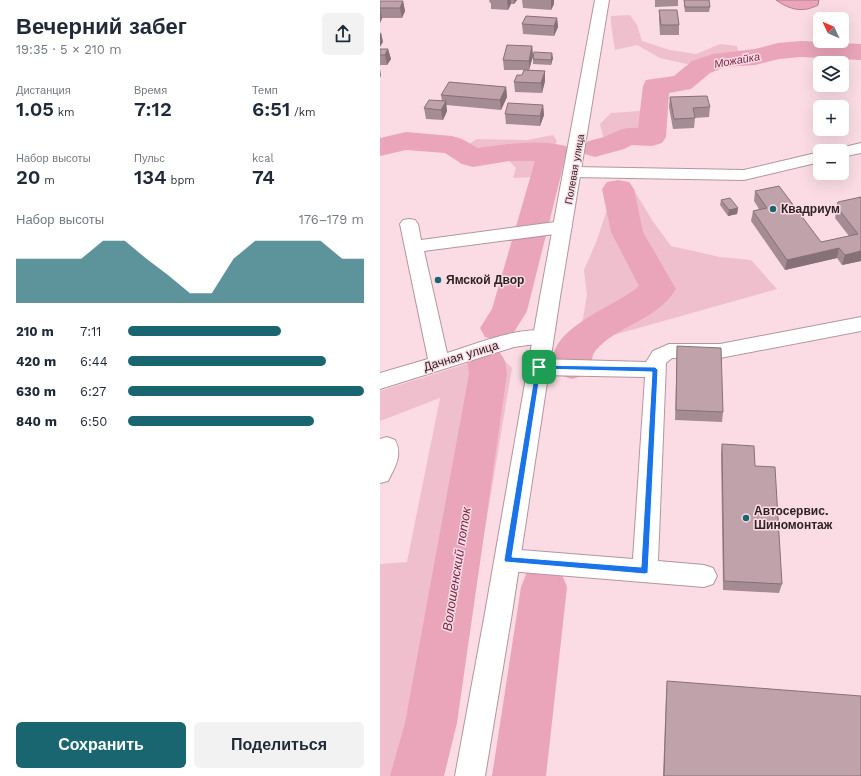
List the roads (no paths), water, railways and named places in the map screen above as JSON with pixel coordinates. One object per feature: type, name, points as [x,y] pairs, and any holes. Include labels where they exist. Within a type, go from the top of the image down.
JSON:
[{"type":"main road","name":"Полевая улица","points":[[470,776],[508,560],[543,337],[590,76],[602,0]]},
{"type":"street","points":[[849,151],[861,148]]},
{"type":"street","points":[[573,172],[744,175],[754,174],[813,159]]},
{"type":"street","points":[[409,224],[439,363]]},
{"type":"street","points":[[414,247],[563,227]]},
{"type":"street","points":[[645,571],[655,370],[656,361],[660,356],[669,351],[720,352],[861,324]]},
{"type":"street","name":"Дачная улица","points":[[380,380],[514,340],[543,337]]},
{"type":"street","points":[[539,367],[655,370]]},
{"type":"street","points":[[380,474],[387,460],[387,446]]},
{"type":"street","points":[[508,560],[704,576]]},
{"type":"waterway","name":"Можайка","points":[[595,148],[614,143],[627,136],[652,137],[656,86],[682,83],[701,67],[722,60],[755,57],[778,51],[801,49],[861,52]]},
{"type":"waterway","name":"Можайка","points":[[380,147],[406,141],[452,145],[473,158],[509,152],[552,152]]},
{"type":"waterway","name":"Волошенский поток","points":[[498,328],[509,311],[552,152]]},
{"type":"waterway","points":[[572,365],[573,353],[585,338],[600,327],[642,304],[658,289],[627,232],[618,189]]},
{"type":"waterway","name":"Волошенский поток","points":[[417,776],[431,723],[488,374],[486,361]]},
{"type":"waterway","points":[[519,776],[544,587]]},
{"type":"place","name":"Квадриум","points":[[773,209]]},
{"type":"place","name":"Ямской Двор","points":[[438,280]]},
{"type":"place","name":"Автосервис. Шиномонтаж","points":[[746,518]]}]
